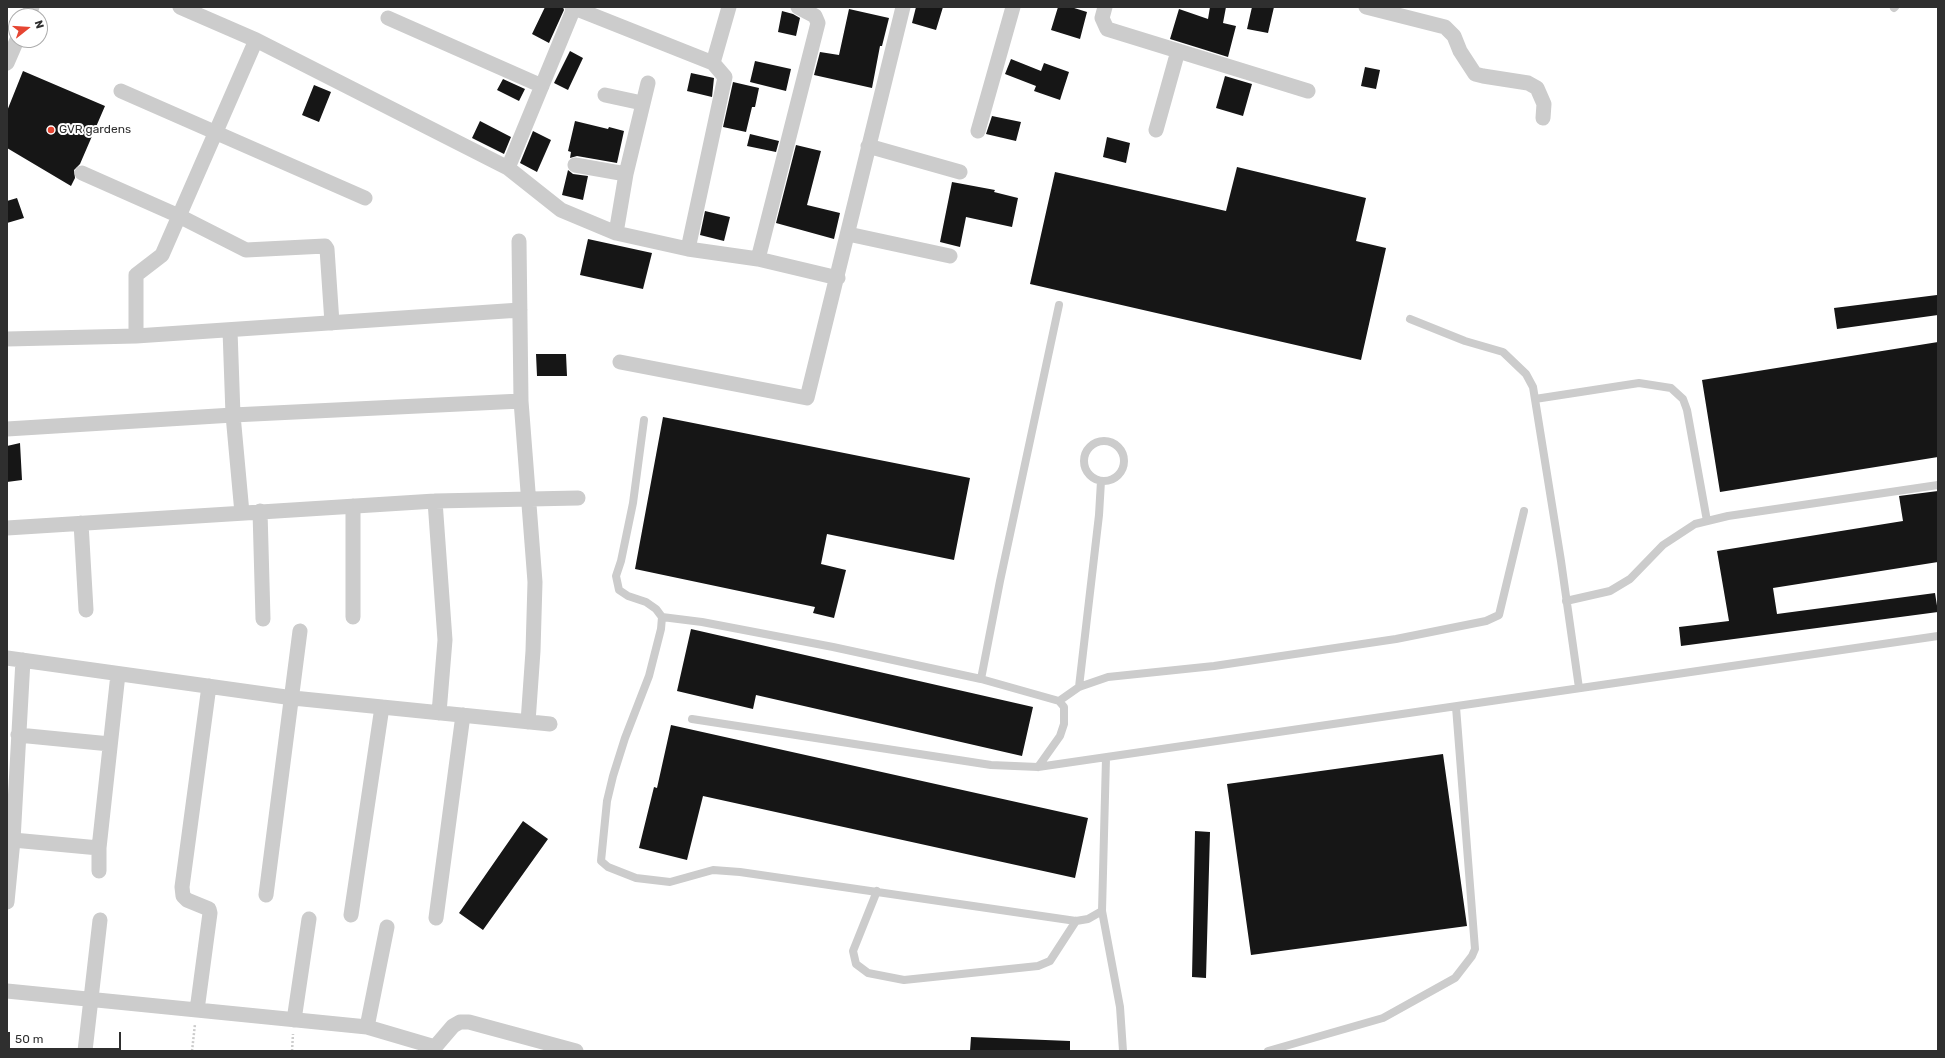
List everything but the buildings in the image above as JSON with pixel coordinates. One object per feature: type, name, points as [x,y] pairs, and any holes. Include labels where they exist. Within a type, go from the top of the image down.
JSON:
[{"type":"street","points":[[180,7],[256,40],[508,168],[561,210],[616,233],[688,249],[758,259],[838,278]]},
{"type":"street","points":[[508,168],[573,7],[713,63],[725,77],[688,249]]},
{"type":"street","points":[[713,63],[729,7]]},
{"type":"street","points":[[758,259],[818,23],[815,16],[798,7]]},
{"type":"street","points":[[620,362],[807,398],[838,278],[868,146],[903,7]]},
{"type":"street","points":[[978,131],[1014,7]]},
{"type":"street","points":[[1105,7],[1102,18],[1108,29],[1308,91]]},
{"type":"street","points":[[1366,7],[1445,27],[1454,36],[1460,51],[1475,74],[1528,82],[1537,88],[1544,104],[1543,118]]},
{"type":"street","points":[[388,18],[542,86]]},
{"type":"street","points":[[136,336],[136,275],[162,255],[256,40]]},
{"type":"street","points":[[7,63],[14,48]]},
{"type":"street","points":[[1156,130],[1178,51]]},
{"type":"street","points":[[616,233],[626,174],[648,83]]},
{"type":"street","points":[[120,91],[364,198]]},
{"type":"street","points":[[605,95],[642,103]]},
{"type":"street","points":[[868,146],[960,172]]},
{"type":"street","points":[[575,165],[626,174]]},
{"type":"street","points":[[82,173],[179,216],[246,250],[325,246],[327,249],[332,323]]},
{"type":"street","points":[[848,234],[950,256]]},
{"type":"street","points":[[520,241],[521,401],[535,582],[533,651],[528,722]]},
{"type":"street","points":[[7,339],[136,336],[520,310]]},
{"type":"street","points":[[230,330],[233,416],[242,513]]},
{"type":"street","points":[[7,429],[521,401]]},
{"type":"street","points":[[7,528],[435,501],[578,498]]},
{"type":"street","points":[[435,501],[445,640],[439,713]]},
{"type":"street","points":[[352,506],[353,617]]},
{"type":"street","points":[[260,511],[263,619]]},
{"type":"street","points":[[81,523],[86,610]]},
{"type":"street","points":[[266,895],[293,698],[300,631]]},
{"type":"street","points":[[7,658],[293,698],[550,724]]},
{"type":"street","points":[[7,902],[13,840],[23,660]]},
{"type":"street","points":[[99,871],[99,848],[118,674]]},
{"type":"street","points":[[197,1010],[210,913],[209,909],[187,900],[183,896],[182,887],[209,686]]},
{"type":"street","points":[[351,915],[382,707]]},
{"type":"street","points":[[436,918],[463,716]]},
{"type":"street","points":[[18,735],[110,744]]},
{"type":"street","points":[[13,840],[99,848]]},
{"type":"street","points":[[294,1020],[309,919]]},
{"type":"street","points":[[86,1051],[100,920]]},
{"type":"street","points":[[367,1027],[387,927]]},
{"type":"street","points":[[7,991],[367,1027],[435,1049],[453,1026],[460,1022],[469,1022],[576,1051]]},
{"type":"lane","points":[[981,679],[1003,565],[1059,305]]},
{"type":"lane","points":[[1410,320],[1465,341],[1503,352],[1526,374],[1533,387],[1579,688]]},
{"type":"lane","points":[[1535,399],[1639,383],[1671,388],[1683,399],[1687,410],[1707,521]]},
{"type":"lane","points":[[644,420],[633,503],[621,561],[616,576],[619,590],[628,596],[646,602],[656,609],[662,617],[661,630],[649,676],[625,738],[613,776],[607,801],[602,861],[608,867],[636,878],[670,882],[713,870],[740,872],[1076,921],[1088,919],[1102,910]]},
{"type":"lane","points":[[1102,440],[1109,441],[1120,448],[1123,454],[1123,468],[1114,478],[1101,481],[1089,475],[1086,470],[1084,457],[1090,445],[1102,440]]},
{"type":"lane","points":[[1079,687],[1099,515],[1101,481]]},
{"type":"lane","points":[[1566,601],[1610,591],[1630,579],[1663,545],[1695,524],[1938,485]]},
{"type":"lane","points":[[1059,701],[1079,687],[1108,677],[1214,666],[1396,639],[1486,621],[1499,614],[1524,512]]},
{"type":"lane","points":[[662,617],[710,623],[981,679],[1059,701],[1064,707],[1064,724],[1060,736],[1038,767]]},
{"type":"lane","points":[[692,719],[991,765],[1038,767],[1938,636]]},
{"type":"lane","points":[[1268,1051],[1383,1018],[1455,978],[1472,956],[1475,949],[1456,707]]},
{"type":"lane","points":[[1106,758],[1102,910],[1120,1007],[1123,1051]]},
{"type":"lane","points":[[877,892],[853,952],[856,964],[868,974],[904,980],[1038,966],[1050,962],[1076,921]]},
{"type":"path","points":[[192,1051],[197,1010]]},
{"type":"place","name":"GVR gardens","points":[[51,130]]}]
